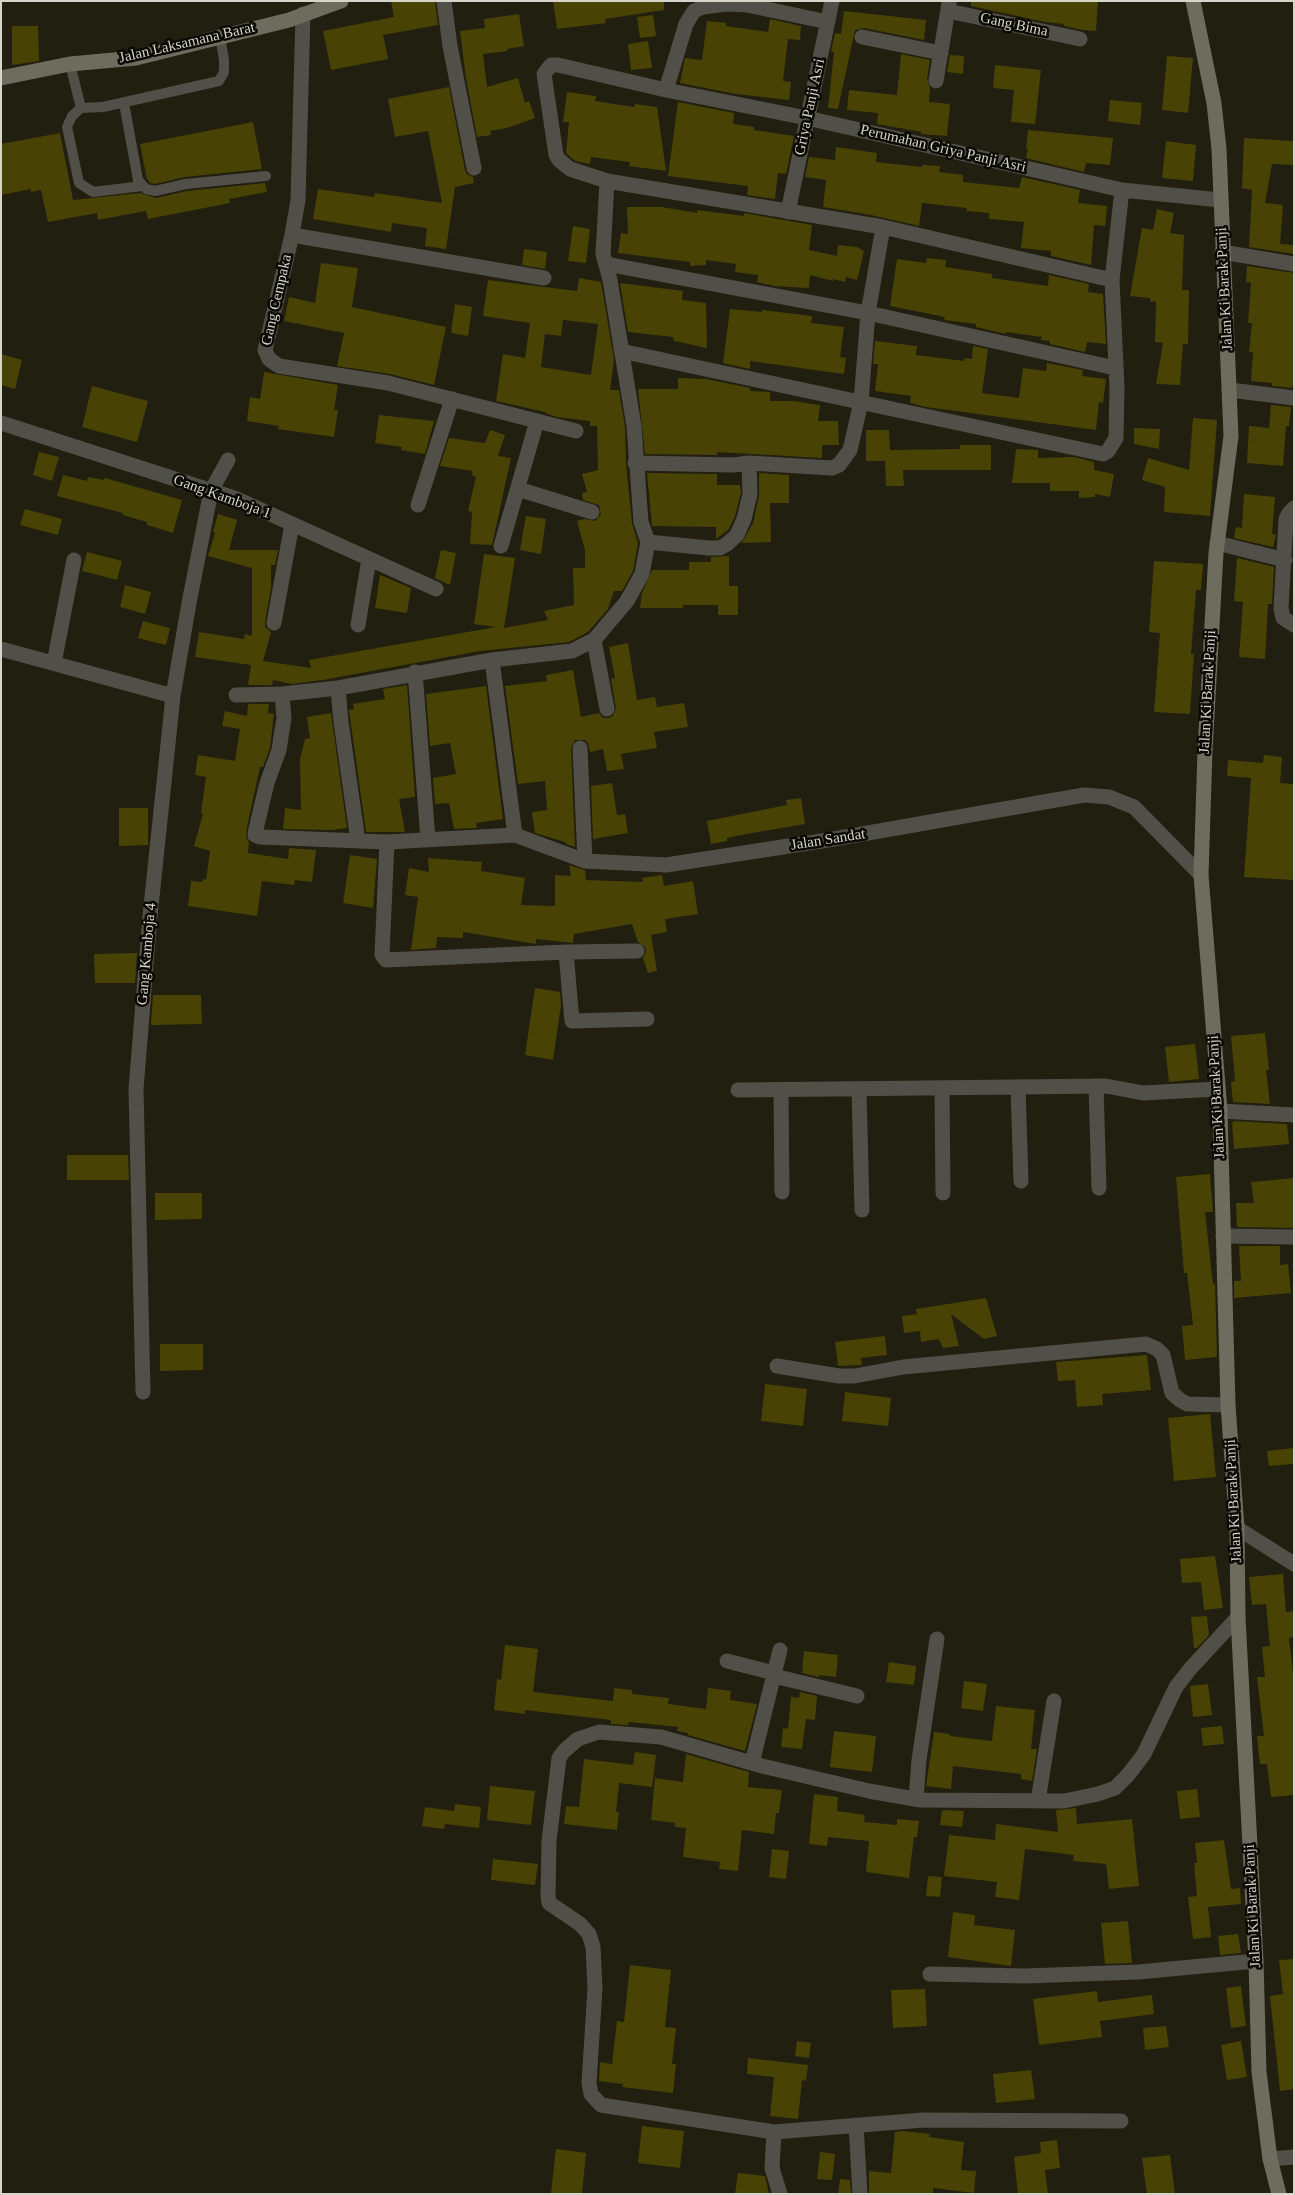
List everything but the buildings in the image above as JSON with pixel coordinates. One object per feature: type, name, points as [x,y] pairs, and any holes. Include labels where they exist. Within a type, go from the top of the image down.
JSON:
[{"type":"street","name":"Jalan Laksamana Barat","points":[[1,78],[70,64],[136,58],[289,20],[341,1]]},
{"type":"street","points":[[444,1],[450,46],[474,168]]},
{"type":"street","name":"Griya Panji Asri","points":[[788,212],[832,1]]},
{"type":"street","name":"Jalan Ki Barak Panji","points":[[1192,1],[1214,103],[1219,150],[1222,252],[1232,436],[1217,543],[1205,751],[1201,875],[1220,1111],[1228,1405],[1238,1528],[1238,1617],[1256,1961],[1259,2072],[1270,2159],[1280,2194]]},
{"type":"street","points":[[666,90],[686,24],[694,11],[703,7],[727,4],[747,6],[828,22]]},
{"type":"street","name":"Gang Bima","points":[[936,81],[949,6],[1080,39]]},
{"type":"street","name":"Gang Cempaka","points":[[303,14],[298,200],[292,235],[265,350],[269,359],[279,366],[388,383],[576,431]]},
{"type":"street","points":[[862,37],[941,53]]},
{"type":"street","name":"Perumahan Griya Panji Asri","points":[[607,181],[570,169],[559,160],[544,79],[546,70],[551,66],[558,65],[666,90],[807,118],[1122,190],[1220,200]]},
{"type":"street","points":[[236,695],[282,694],[338,688],[415,672],[492,660],[572,652],[594,640],[627,601],[642,574],[648,542],[641,522],[634,426],[604,254],[607,181],[883,227],[1112,280]]},
{"type":"street","points":[[621,351],[1103,454],[1108,451],[1116,438],[1112,280],[1122,190]]},
{"type":"street","points":[[636,464],[733,465],[750,463],[832,468],[839,465],[850,450],[861,402],[868,312],[883,227]]},
{"type":"street","points":[[292,235],[544,278]]},
{"type":"street","points":[[1222,252],[1294,264]]},
{"type":"street","points":[[606,264],[868,312],[1115,368]]},
{"type":"street","points":[[1230,390],[1294,398]]},
{"type":"street","points":[[418,505],[452,399]]},
{"type":"street","points":[[501,546],[537,421]]},
{"type":"street","name":"Gang Kamboja 1","points":[[1,423],[237,499],[436,588]]},
{"type":"street","name":"Gang Kamboja 4","points":[[143,1392],[136,1089],[150,916],[173,696],[211,491],[228,460]]},
{"type":"street","points":[[648,542],[709,548],[720,548],[728,544],[737,535],[744,520],[750,494],[750,463]]},
{"type":"street","points":[[518,489],[592,512]]},
{"type":"street","points":[[1294,508],[1286,519],[1281,608],[1283,618],[1294,626]]},
{"type":"street","points":[[274,623],[292,524]]},
{"type":"street","points":[[1217,543],[1285,560]]},
{"type":"street","points":[[358,625],[369,559]]},
{"type":"street","points":[[54,663],[74,560]]},
{"type":"street","points":[[594,640],[607,709]]},
{"type":"street","points":[[1,649],[173,696]]},
{"type":"street","points":[[492,660],[515,835]]},
{"type":"street","points":[[415,672],[428,839]]},
{"type":"street","points":[[338,688],[340,722],[358,841]]},
{"type":"street","name":"Jalan Sandat","points":[[282,694],[284,718],[279,750],[267,783],[255,834],[260,837],[386,842],[515,835],[585,861],[666,865],[828,840],[1084,795],[1109,797],[1134,807],[1201,875]]},
{"type":"street","points":[[580,748],[585,861]]},
{"type":"street","points":[[386,842],[382,955],[386,960],[566,952],[637,951]]},
{"type":"street","points":[[566,952],[572,1021],[647,1019]]},
{"type":"street","points":[[1096,1086],[1099,1188]]},
{"type":"street","points":[[738,1090],[1106,1086],[1142,1093],[1218,1089]]},
{"type":"street","points":[[1018,1087],[1021,1181]]},
{"type":"street","points":[[942,1088],[943,1193]]},
{"type":"street","points":[[859,1089],[862,1210]]},
{"type":"street","points":[[781,1090],[782,1192]]},
{"type":"street","points":[[1220,1111],[1294,1115]]},
{"type":"street","points":[[1224,1236],[1294,1237]]},
{"type":"street","points":[[777,1366],[839,1376],[855,1376],[903,1367],[1146,1344],[1157,1349],[1163,1355],[1172,1393],[1180,1400],[1187,1404],[1228,1405]]},
{"type":"street","points":[[1238,1528],[1294,1564]]},
{"type":"street","points":[[1121,2121],[923,2120],[774,2132],[602,2105],[595,2101],[590,2094],[589,2083],[595,1988],[593,1947],[589,1934],[580,1924],[549,1903],[548,1896],[549,1841],[559,1758],[564,1750],[578,1739],[599,1732],[661,1737],[752,1763],[869,1791],[916,1799],[1038,1801],[1064,1800],[1098,1794],[1115,1788],[1128,1775],[1144,1754],[1176,1687],[1238,1617]]},
{"type":"street","points":[[916,1799],[919,1760],[937,1638]]},
{"type":"street","points":[[752,1763],[780,1650]]},
{"type":"street","points":[[727,1661],[857,1696]]},
{"type":"street","points":[[1038,1801],[1054,1701]]},
{"type":"street","points":[[930,1974],[1025,1976],[1138,1972],[1256,1961]]},
{"type":"street","points":[[856,2125],[860,2194]]},
{"type":"street","points":[[774,2132],[772,2168],[780,2194]]},
{"type":"street","points":[[1270,2159],[1294,2156]]},
{"type":"lane","points":[[220,36],[224,60],[224,72],[220,81],[124,103],[103,107],[81,108],[72,116],[68,127],[79,183],[93,192],[142,186],[155,191],[186,184],[266,176]]},
{"type":"lane","points":[[70,64],[81,108]]},
{"type":"lane","points":[[124,103],[138,180],[142,186]]}]
